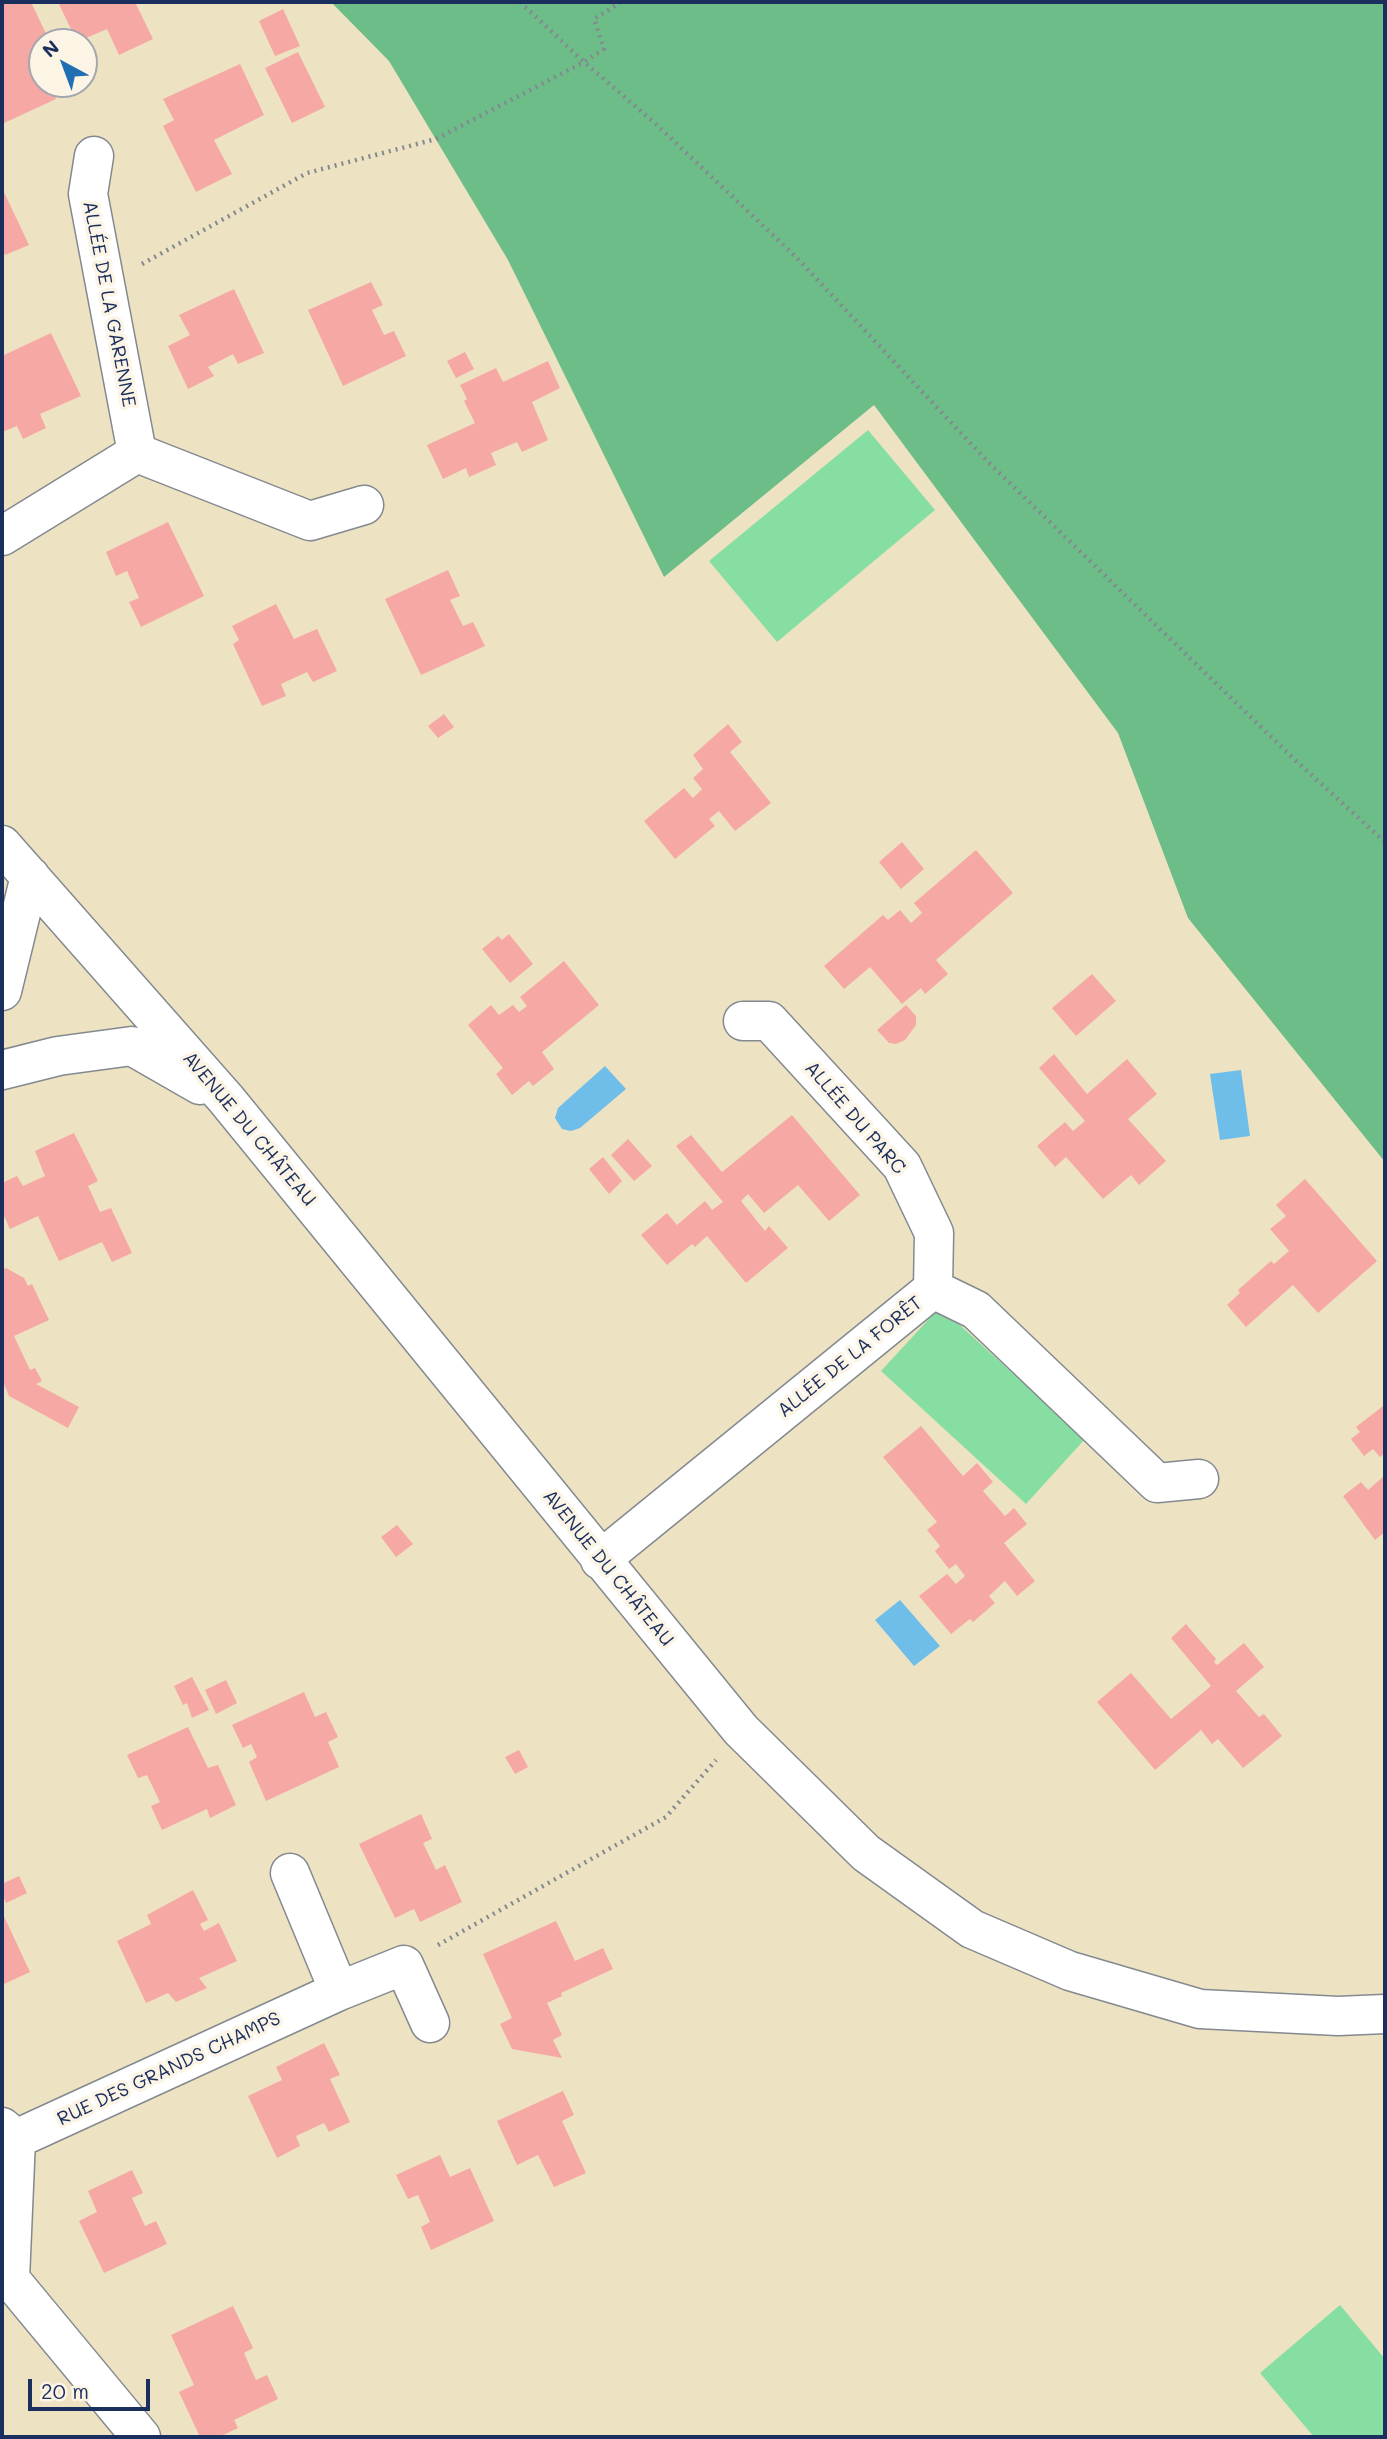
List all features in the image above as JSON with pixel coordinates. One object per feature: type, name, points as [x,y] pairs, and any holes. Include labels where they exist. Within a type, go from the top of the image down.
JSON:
[{"type":"street","name":"ALLÉE DE LA GARENNE","points":[[94,156],[88,194],[137,453]]},
{"type":"street","points":[[2,536],[137,453],[310,521],[364,505]]},
{"type":"street","name":"AVENUE DU CHÂTEAU","points":[[2,845],[226,1099],[741,1730],[866,1853],[972,1928],[1070,1971],[1200,2009],[1338,2016],[1385,2014]]},
{"type":"street","points":[[2,991],[30,876]]},
{"type":"street","name":"ALLÉE DU PARC","points":[[743,1021],[769,1021],[902,1166],[934,1233],[933,1289]]},
{"type":"street","points":[[2,1070],[58,1056],[132,1046],[226,1099]]},
{"type":"street","name":"ALLÉE DE LA FORÊT","points":[[600,1560],[933,1289],[976,1310],[1157,1483],[1199,1479]]},
{"type":"street","points":[[290,1873],[339,1991]]},
{"type":"street","points":[[404,1965],[430,2023]]},
{"type":"street","name":"RUE DES GRANDS CHAMPS","points":[[9,2133],[404,1965]]},
{"type":"street","points":[[9,2133],[6,2281],[141,2437]]},
{"type":"path","points":[[520,2],[657,125],[797,258],[988,462],[1294,759],[1385,842]]},
{"type":"path","points":[[105,285],[307,173],[436,139],[584,62],[604,49],[594,19],[621,2]]},
{"type":"path","points":[[404,1965],[666,1817],[741,1730]]},
{"type":"green space","points":[[331,2],[1385,2],[1385,1162],[1188,918],[1118,733],[874,405],[664,577],[508,260],[389,61]]},
{"type":"green space","points":[[868,430],[935,510],[777,642],[709,561]]},
{"type":"green space","points":[[940,1307],[1085,1439],[1026,1504],[881,1371]]},
{"type":"green space","points":[[1340,2305],[1385,2359],[1385,2437],[1314,2437],[1260,2373]]},
{"type":"water","points":[[605,1066],[626,1089],[580,1128],[571,1131],[562,1129],[555,1118],[558,1108]]},
{"type":"water","points":[[1241,1070],[1250,1136],[1220,1140],[1210,1074]]},
{"type":"water","points":[[900,1600],[940,1646],[914,1666],[875,1620]]},
{"type":"building","points":[[2,2],[31,2],[43,28],[28,28],[28,98],[56,99],[2,124]]},
{"type":"building","points":[[58,2],[135,2],[153,39],[119,55],[107,29],[98,33],[98,28],[70,28]]},
{"type":"building","points":[[283,9],[300,46],[275,56],[259,21]]},
{"type":"building","points":[[298,52],[325,107],[292,123],[265,68]]},
{"type":"building","points":[[240,64],[264,115],[214,140],[232,174],[196,192],[163,126],[174,120],[163,99]]},
{"type":"building","points":[[2,188],[29,245],[5,255],[2,249]]},
{"type":"building","points":[[371,282],[383,305],[372,310],[384,335],[394,331],[406,356],[343,386],[308,310]]},
{"type":"building","points":[[234,289],[264,353],[238,364],[233,354],[208,367],[214,376],[188,389],[168,346],[190,335],[179,315]]},
{"type":"building","points":[[51,333],[81,396],[40,414],[46,428],[23,439],[17,426],[2,432],[2,356]]},
{"type":"building","points":[[465,352],[474,369],[456,378],[447,361]]},
{"type":"building","points":[[548,361],[560,388],[532,402],[548,440],[522,452],[517,442],[491,453],[496,465],[469,477],[466,468],[443,479],[427,445],[475,423],[464,401],[467,399],[460,385],[496,368],[503,382]]},
{"type":"building","points":[[168,522],[204,596],[141,627],[129,602],[139,598],[127,571],[116,576],[106,552]]},
{"type":"building","points":[[448,570],[460,596],[450,600],[463,626],[473,622],[485,646],[421,675],[385,599]]},
{"type":"building","points":[[276,604],[294,639],[317,629],[337,671],[313,682],[307,672],[281,684],[286,696],[262,706],[233,644],[239,640],[232,626]]},
{"type":"building","points":[[444,714],[454,727],[438,738],[428,726]]},
{"type":"building","points":[[728,724],[742,742],[730,752],[771,803],[735,831],[719,811],[709,819],[715,826],[675,859],[644,821],[684,788],[693,798],[702,789],[693,778],[703,769],[693,755]]},
{"type":"building","points":[[902,842],[924,869],[901,889],[879,862]]},
{"type":"building","points":[[976,850],[1013,893],[936,960],[948,974],[925,994],[921,988],[902,1004],[870,967],[844,989],[824,966],[883,915],[888,920],[900,910],[911,923],[922,913],[914,903]]},
{"type":"building","points":[[509,934],[533,964],[510,983],[482,949],[498,936],[502,940]]},
{"type":"building","points":[[564,961],[599,1005],[542,1052],[554,1069],[533,1086],[529,1081],[512,1095],[496,1074],[503,1068],[468,1025],[491,1005],[499,1015],[513,1005],[519,1012],[527,1006],[520,997]]},
{"type":"building","points":[[1092,974],[1116,1001],[1076,1036],[1052,1008]]},
{"type":"building","points":[[906,1005],[916,1016],[916,1025],[905,1040],[896,1044],[889,1043],[877,1030]]},
{"type":"building","points":[[1054,1054],[1087,1094],[1127,1059],[1157,1094],[1128,1119],[1166,1161],[1139,1185],[1131,1175],[1103,1199],[1066,1157],[1055,1167],[1037,1146],[1065,1122],[1073,1131],[1085,1121],[1039,1068]]},
{"type":"building","points":[[792,1115],[860,1195],[829,1221],[798,1185],[764,1213],[748,1194],[741,1201],[765,1231],[769,1226],[788,1248],[746,1283],[707,1236],[695,1247],[692,1244],[667,1265],[641,1235],[667,1213],[677,1225],[705,1201],[712,1210],[723,1202],[676,1146],[691,1135],[722,1172]]},
{"type":"building","points":[[74,1133],[98,1181],[88,1186],[100,1212],[111,1208],[132,1253],[112,1262],[102,1242],[59,1261],[38,1216],[10,1229],[2,1212],[2,1183],[17,1176],[23,1186],[45,1176],[35,1151]]},
{"type":"building","points":[[628,1139],[652,1166],[634,1181],[611,1155]]},
{"type":"building","points":[[603,1157],[622,1181],[609,1194],[589,1169]]},
{"type":"building","points":[[1305,1179],[1377,1261],[1318,1313],[1293,1285],[1246,1327],[1227,1305],[1240,1293],[1238,1290],[1271,1261],[1274,1264],[1289,1251],[1270,1229],[1286,1216],[1276,1205]]},
{"type":"building","points":[[6,1268],[24,1278],[28,1286],[32,1284],[49,1320],[14,1336],[30,1370],[35,1368],[42,1381],[36,1384],[79,1407],[68,1428],[9,1396],[2,1383],[2,1270]]},
{"type":"building","points":[[1383,1406],[1385,1453],[1380,1457],[1373,1449],[1364,1456],[1351,1439],[1360,1432],[1356,1427]]},
{"type":"building","points":[[921,1426],[963,1476],[977,1463],[993,1482],[983,1491],[1005,1516],[1014,1508],[1027,1524],[1004,1543],[1035,1581],[1017,1596],[1005,1581],[989,1596],[995,1603],[973,1622],[970,1619],[951,1634],[919,1596],[947,1574],[956,1584],[965,1576],[956,1564],[949,1569],[935,1551],[940,1546],[927,1530],[937,1522],[883,1457]]},
{"type":"building","points":[[1384,1476],[1385,1532],[1375,1540],[1343,1496],[1361,1482],[1368,1490]]},
{"type":"building","points":[[397,1525],[413,1544],[396,1557],[381,1537]]},
{"type":"building","points":[[1186,1624],[1216,1659],[1214,1662],[1217,1665],[1244,1643],[1264,1667],[1236,1691],[1259,1717],[1264,1714],[1282,1736],[1243,1768],[1218,1739],[1212,1744],[1201,1730],[1155,1770],[1097,1702],[1131,1673],[1171,1719],[1211,1686],[1171,1638]]},
{"type":"building","points":[[192,1677],[209,1710],[192,1718],[187,1703],[183,1705],[174,1686]]},
{"type":"building","points":[[226,1680],[237,1703],[216,1714],[205,1690]]},
{"type":"building","points":[[304,1692],[315,1717],[326,1712],[338,1737],[328,1742],[339,1767],[266,1801],[249,1762],[257,1757],[251,1744],[243,1748],[232,1725]]},
{"type":"building","points":[[188,1727],[208,1768],[218,1765],[236,1805],[210,1818],[207,1809],[162,1830],[151,1806],[160,1802],[147,1775],[138,1778],[127,1755]]},
{"type":"building","points":[[519,1750],[528,1767],[515,1774],[505,1757]]},
{"type":"building","points":[[421,1814],[432,1839],[423,1843],[436,1870],[445,1865],[462,1902],[420,1922],[414,1909],[395,1918],[359,1844]]},
{"type":"building","points":[[19,1876],[27,1893],[6,1903],[2,1884]]},
{"type":"building","points":[[193,1890],[208,1920],[200,1924],[204,1931],[219,1923],[237,1961],[199,1978],[207,1988],[176,2002],[168,1993],[146,2003],[117,1941],[151,1924],[147,1915]]},
{"type":"building","points":[[2,1912],[30,1972],[2,1985]]},
{"type":"building","points":[[556,1921],[575,1961],[603,1948],[613,1969],[561,1993],[562,1996],[547,2003],[562,2035],[553,2040],[562,2058],[512,2049],[500,2024],[512,2018],[483,1954]]},
{"type":"building","points":[[324,2043],[340,2075],[330,2079],[350,2122],[329,2132],[324,2123],[296,2136],[300,2146],[277,2158],[248,2096],[282,2080],[276,2067]]},
{"type":"building","points":[[563,2091],[574,2115],[562,2121],[586,2173],[554,2187],[538,2155],[517,2165],[497,2121]]},
{"type":"building","points":[[440,2155],[450,2177],[470,2168],[494,2221],[431,2250],[421,2227],[430,2222],[418,2195],[408,2199],[396,2175]]},
{"type":"building","points":[[132,2170],[143,2193],[132,2198],[145,2226],[156,2221],[167,2244],[104,2273],[79,2221],[97,2212],[88,2191]]},
{"type":"building","points":[[233,2306],[253,2348],[244,2353],[256,2380],[267,2375],[278,2399],[234,2420],[238,2428],[219,2437],[200,2437],[179,2392],[194,2385],[171,2335]]}]
